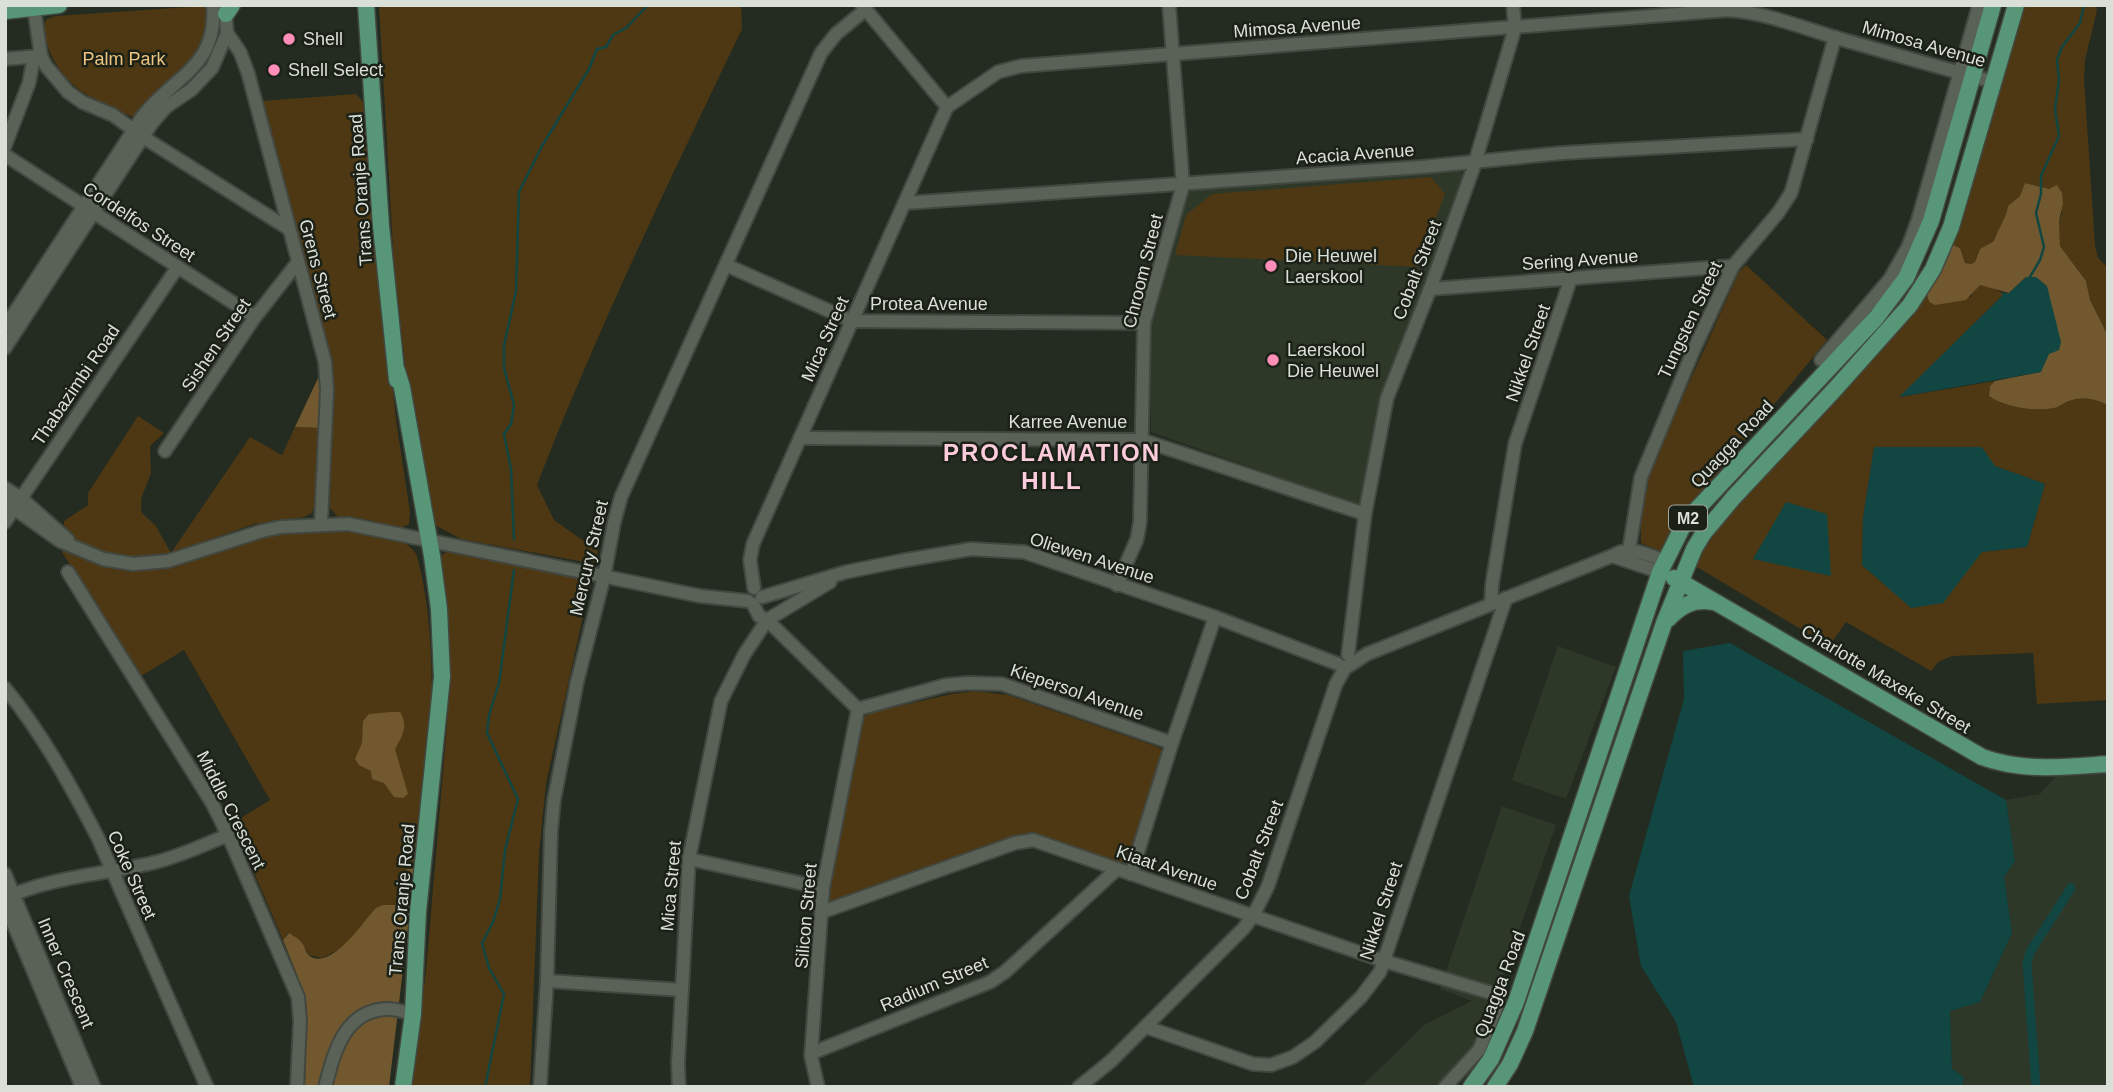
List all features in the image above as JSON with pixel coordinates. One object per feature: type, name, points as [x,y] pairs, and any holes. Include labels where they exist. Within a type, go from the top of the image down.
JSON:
[{"type":"main road","points":[[5,11],[59,5]]},
{"type":"main road","name":"Trans Oranje Road","points":[[366,5],[397,393],[405,452],[425,540],[439,715],[418,912],[413,1014],[403,1087]]},
{"type":"main road","name":"Quagga Road","points":[[1471,1087],[1491,1059],[1516,1002],[1662,566],[1685,522],[1876,318],[1902,284],[1914,263],[1931,221],[1967,74],[1993,5]]},
{"type":"main road","name":"Quagga Road","points":[[1495,1087],[1525,1031],[1664,623],[1703,534],[1910,304],[1933,269],[1951,227],[2016,5]]},
{"type":"main road","name":"Charlotte Maxeke Street","points":[[1662,566],[1983,748],[2028,757],[2108,753]]},
{"type":"main road","name":"Charlotte Maxeke Street","points":[[1683,576],[1719,603],[1982,757],[2038,768],[2108,764]]},
{"type":"main road","points":[[1664,623],[1675,611],[1689,603],[1706,600],[1719,603]]},
{"type":"street","name":"Chroom Street","points":[[1117,584],[1139,530],[1144,323],[1183,185],[1169,5]]},
{"type":"street","name":"Cobalt Street","points":[[1084,1086],[1243,929],[1253,916],[1268,886],[1343,660],[1365,514],[1387,398],[1430,289],[1475,162],[1515,28],[1513,5]]},
{"type":"street","name":"Quagga Road","points":[[1821,360],[1890,279],[1908,247],[1967,74],[1979,5]]},
{"type":"street","points":[[138,134],[191,90],[212,68],[227,33],[224,7]]},
{"type":"street","points":[[5,348],[138,134],[149,107],[189,74],[205,53],[213,28],[224,7]]},
{"type":"street","points":[[5,146],[37,56],[34,8]]},
{"type":"street","points":[[864,8],[947,107]]},
{"type":"street","name":"Mercury Street","points":[[540,1087],[554,800],[577,682],[621,497],[821,53],[836,34],[864,8]]},
{"type":"street","name":"Mimosa Avenue","points":[[947,107],[986,79],[1008,68],[1728,10],[1772,16],[1835,37],[1994,82]]},
{"type":"street","name":"Grens Street","points":[[227,33],[240,52],[248,73],[327,376],[321,523]]},
{"type":"street","name":"Tungsten Street","points":[[1629,550],[1637,489],[1694,349],[1733,266],[1787,202],[1835,37]]},
{"type":"street","points":[[37,56],[76,98],[113,115],[138,134],[289,229]]},
{"type":"street","points":[[5,59],[37,56]]},
{"type":"street","name":"Mica Street","points":[[679,1087],[689,859],[721,701],[744,655],[757,601],[750,560],[752,544],[947,107]]},
{"type":"street","name":"Acacia Avenue","points":[[905,203],[1183,185],[1562,153],[1807,139]]},
{"type":"street","name":"Cordelfos Street","points":[[5,155],[255,317]]},
{"type":"street","points":[[5,327],[89,211]]},
{"type":"street","name":"Sishen Street","points":[[165,451],[255,317],[298,262]]},
{"type":"street","name":"Protea Avenue","points":[[726,265],[852,321],[1144,323]]},
{"type":"street","name":"Sering Avenue","points":[[1430,289],[1733,266]]},
{"type":"street","name":"Thabazimbi Road","points":[[5,522],[14,503],[177,268]]},
{"type":"street","name":"Nikkel Street","points":[[1491,604],[1513,454],[1572,278]]},
{"type":"street","name":"Karree Avenue","points":[[800,438],[1142,440],[1365,514]]},
{"type":"street","points":[[5,488],[14,503],[63,534],[73,545],[113,562],[151,564],[262,530],[294,524],[370,527],[425,540]]},
{"type":"street","name":"Oliewen Avenue","points":[[425,540],[731,600],[757,601],[846,572]]},
{"type":"street","name":"Oliewen Avenue","points":[[757,601],[846,572],[900,561],[982,549],[1024,552],[1215,617],[1319,656],[1343,660],[1367,654],[1629,550]]},
{"type":"street","points":[[1629,550],[1662,566]]},
{"type":"street","points":[[1612,556],[1662,566]]},
{"type":"street","name":"Middle Crescent","points":[[68,572],[172,736],[228,835],[298,997],[300,1021],[297,1087]]},
{"type":"street","name":"Nikkel Street","points":[[1146,1027],[1265,1066],[1285,1061],[1315,1042],[1362,997],[1384,961],[1506,598]]},
{"type":"street","points":[[757,601],[858,709]]},
{"type":"street","points":[[1131,874],[1215,617]]},
{"type":"street","name":"Kiepersol Avenue","points":[[858,709],[946,685],[1002,684],[1172,743]]},
{"type":"street","name":"Coke Street","points":[[5,688],[37,732],[78,800],[207,1087]]},
{"type":"street","name":"Silicon Street","points":[[818,1087],[812,1053],[822,888],[858,709]]},
{"type":"street","points":[[8,899],[51,883],[172,858],[228,835]]},
{"type":"street","name":"Kiaat Avenue","points":[[822,912],[1024,841],[1042,843],[1384,961],[1493,993],[1500,1000],[1479,1050],[1445,1087]]},
{"type":"street","points":[[689,859],[822,888]]},
{"type":"street","name":"Radium Street","points":[[812,1053],[990,982],[1005,972],[1117,869]]},
{"type":"street","name":"Inner Crescent","points":[[6,876],[8,899],[82,1087]]},
{"type":"street","name":"Inner Crescent","points":[[8,899],[94,1087]]},
{"type":"street","points":[[547,981],[682,990]]},
{"type":"street","points":[[325,1087],[338,1043],[349,1027],[378,1010],[390,1009],[413,1014]]},
{"type":"shaded area","name":"Laerskool Die Heuwel","points":[[1457,168],[1463,179],[1385,392],[1366,508],[1151,432],[1150,328],[1190,188]]},
{"type":"shaded area","points":[[2025,183],[2049,189],[2057,185],[2062,193],[2060,246],[2086,281],[2090,300],[2108,336],[2108,405],[2084,398],[2054,408],[2029,409],[2011,406],[1989,396],[1990,386],[1995,381],[2041,372],[2026,277],[2009,293],[1980,285],[1966,300],[1935,305],[1929,302],[1927,295],[1953,245],[1960,248],[1965,263],[1975,262],[1980,249],[1994,241],[2008,206],[2020,196]]},
{"type":"shaded area","points":[[319,376],[323,386],[321,428],[295,427]]},
{"type":"shaded area","points":[[1558,646],[1616,667],[1566,799],[1512,780]]},
{"type":"shaded area","points":[[400,712],[404,722],[402,736],[395,749],[408,794],[403,798],[394,797],[384,783],[372,779],[371,771],[359,765],[355,759],[362,743],[363,721],[369,714]]},
{"type":"shaded area","points":[[2108,770],[2108,1087],[1962,1087],[1964,1077],[1952,1069],[1950,1010],[1980,1002],[2012,933],[2004,877],[2015,861],[2006,800],[2040,794],[2059,773]]},
{"type":"shaded area","points":[[1502,806],[1556,825],[1477,1049],[1439,1087],[1361,1087],[1424,1025],[1472,1001],[1440,989]]},
{"type":"shaded area","points":[[415,868],[389,1087],[305,1087],[307,1011],[298,977],[283,940],[289,933],[301,941],[311,957],[320,959],[329,956],[347,942],[376,908],[396,905],[401,901],[405,872]]},
{"type":"green space","points":[[379,5],[741,5],[742,29],[609,312],[537,485],[554,520],[598,551],[595,564],[461,539],[431,523],[406,372],[394,265]]},
{"type":"green space","points":[[2025,5],[2095,5],[2097,10],[2085,60],[2084,79],[2095,246],[2098,258],[2108,268],[2108,336],[2090,300],[2086,281],[2060,246],[2059,221],[2062,213],[2056,187],[2049,189],[2025,183],[2020,196],[2008,206],[1994,241],[1980,249],[1975,262],[1965,263],[1960,248],[1953,245]]},
{"type":"green space","name":"Palm Park","points":[[204,6],[208,9],[207,31],[197,59],[133,117],[105,105],[71,83],[54,60],[44,35],[47,19],[56,16]]},
{"type":"green space","points":[[356,94],[363,102],[396,420],[410,512],[409,524],[399,528],[369,520],[338,517],[330,508],[331,384],[262,101]]},
{"type":"green space","points":[[1431,177],[1445,194],[1418,267],[1175,255],[1186,215],[1212,194]]},
{"type":"green space","points":[[1746,265],[1827,340],[1675,525],[1663,552],[1641,543],[1643,505],[1651,467],[1739,272]]},
{"type":"green space","points":[[1987,285],[2002,293],[2002,296],[1900,397],[1995,381],[1990,386],[1989,396],[2020,408],[2054,408],[2074,399],[2084,398],[2108,405],[2108,700],[2037,704],[2033,653],[1952,656],[1938,662],[1931,671],[1846,622],[1829,646],[1697,567],[1699,554],[1715,530],[1902,327],[1927,295],[1929,302],[1971,297],[1975,288]],"holes":[[[1874,448],[1995,466],[2045,484],[2027,547],[1982,552],[1912,608],[1862,565],[1863,518]]]},
{"type":"green space","points":[[138,416],[164,433],[150,446],[151,473],[141,499],[141,508],[142,513],[156,526],[171,553],[250,437],[282,455],[295,427],[321,428],[316,502],[312,513],[304,517],[254,524],[172,553],[176,565],[259,537],[309,530],[343,531],[394,539],[405,543],[417,556],[428,615],[432,716],[415,868],[405,872],[401,901],[373,912],[346,944],[322,958],[309,955],[301,941],[288,933],[283,940],[233,823],[270,800],[184,650],[141,676],[62,552],[64,521],[88,505],[88,493]]},
{"type":"green space","points":[[450,551],[591,580],[546,784],[539,853],[530,1087],[412,1087],[426,971],[447,725],[448,672],[440,558]]},
{"type":"green space","points":[[975,691],[1008,695],[1163,750],[1165,755],[1133,854],[1120,866],[1040,838],[831,902],[828,897],[860,721],[869,713]]},
{"type":"water","points":[[2026,277],[2036,277],[2047,286],[2061,342],[2059,350],[2049,354],[2041,372],[1899,397],[2002,296],[2002,293],[2009,293]]},
{"type":"water","points":[[1874,447],[1982,447],[1995,466],[2045,484],[2027,547],[1982,552],[1943,603],[1911,608],[1862,565],[1863,518]]},
{"type":"water","points":[[1786,502],[1827,514],[1831,576],[1753,559]]},
{"type":"water","points":[[1730,643],[2006,800],[2015,861],[2004,877],[2012,933],[1980,1002],[1950,1011],[1952,1069],[1964,1077],[1962,1087],[1694,1087],[1676,1022],[1641,966],[1629,896],[1684,699],[1683,651]]},
{"type":"waterway","points":[[514,539],[511,469],[504,434],[511,424],[514,405],[504,368],[504,346],[516,291],[519,192],[542,146],[589,69],[597,49],[606,47],[613,35],[626,28],[648,5]]},
{"type":"waterway","points":[[2030,277],[2044,247],[2036,213],[2041,194],[2041,176],[2059,136],[2055,109],[2059,80],[2057,60],[2062,47],[2080,23],[2084,5]]},
{"type":"waterway","points":[[485,1087],[504,994],[489,968],[482,943],[493,922],[500,899],[505,850],[518,799],[487,733],[489,715],[499,683],[514,570]]},
{"type":"waterway","points":[[2036,1087],[2027,963],[2030,952],[2071,888]]},
{"type":"place","name":"Shell","points":[[289,39]]},
{"type":"place","name":"Shell Select","points":[[274,70]]},
{"type":"place","name":"Die Heuwel Laerskool","points":[[1271,266]]},
{"type":"place","name":"Laerskool Die Heuwel","points":[[1273,360]]},
{"type":"district","name":"PROCLAMATION HILL","points":[[1052,467]]}]
